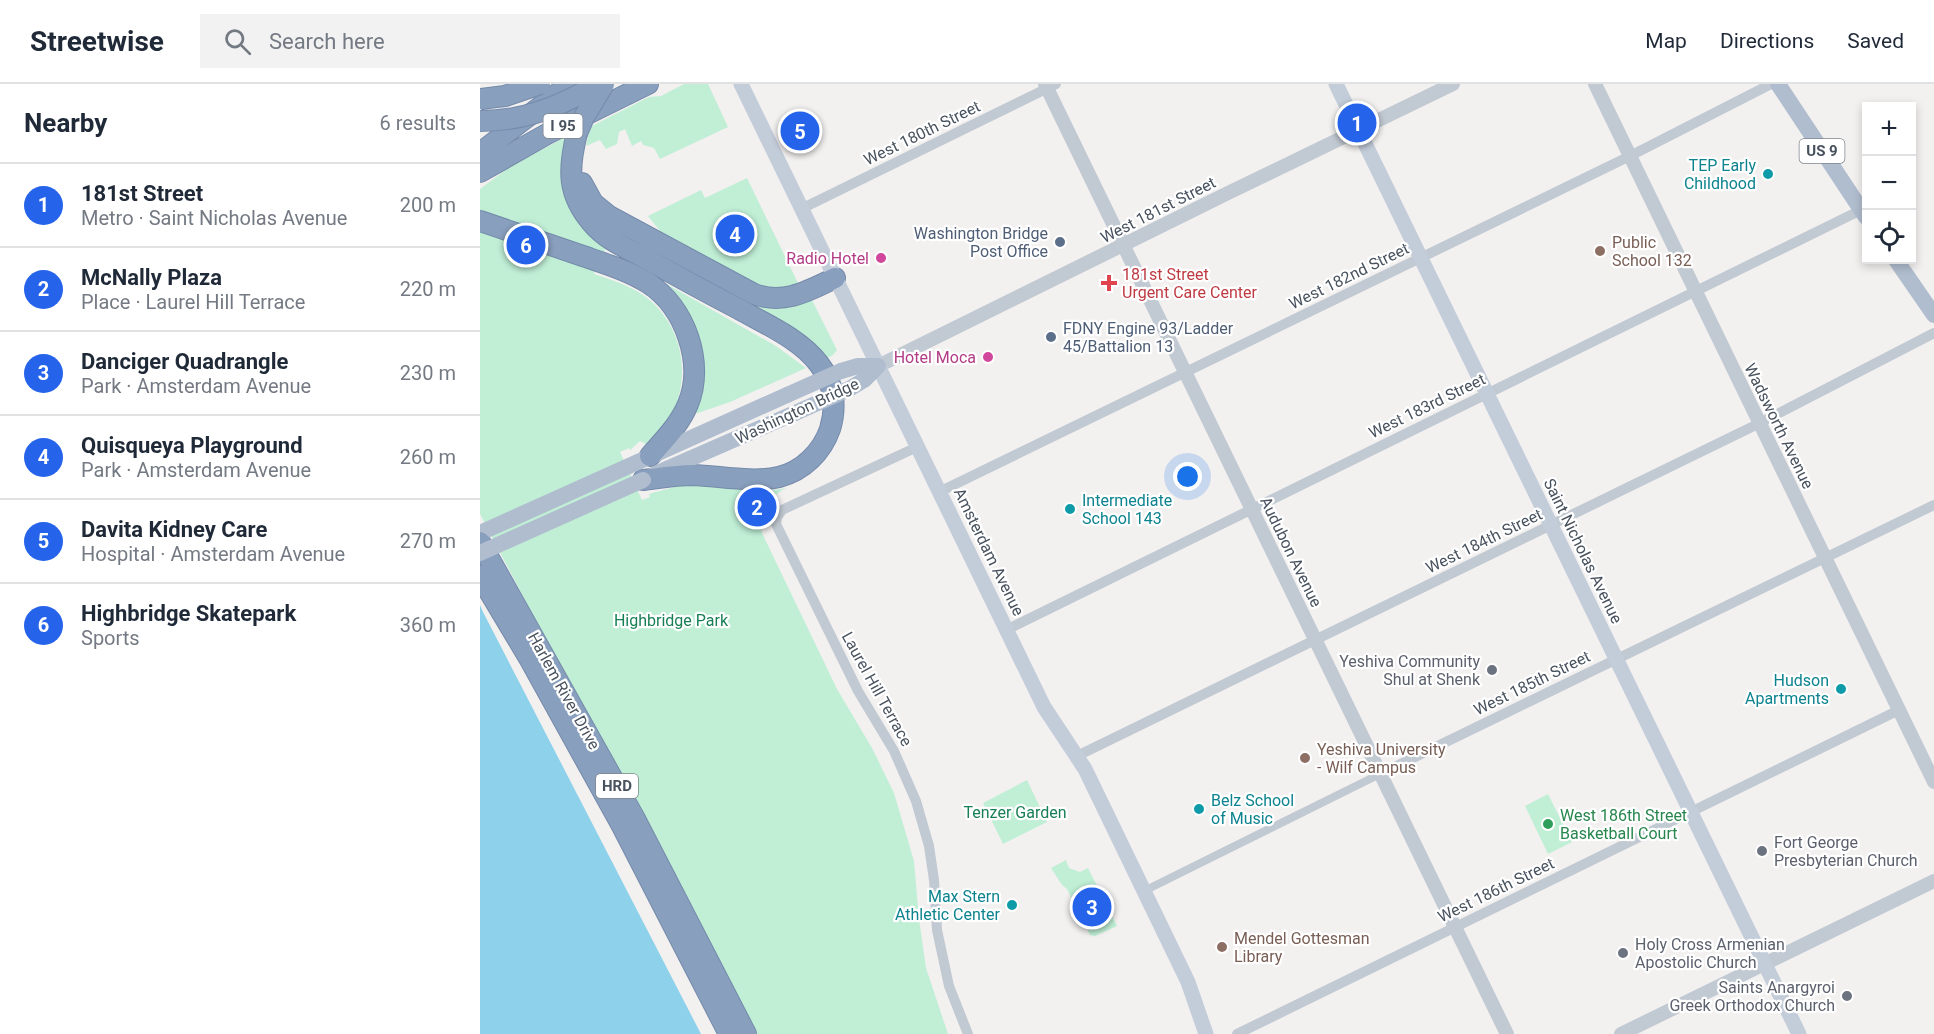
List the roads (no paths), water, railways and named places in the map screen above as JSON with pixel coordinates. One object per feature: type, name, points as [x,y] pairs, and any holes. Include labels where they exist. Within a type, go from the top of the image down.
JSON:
[{"type":"highway","points":[[480,123],[535,84]]},
{"type":"highway","points":[[480,99],[505,96],[540,84]]},
{"type":"highway","name":"I 95","points":[[480,153],[570,84]]},
{"type":"highway","points":[[480,123],[536,114],[572,99],[599,84]]},
{"type":"highway","points":[[480,221],[641,279],[664,296],[680,320],[691,349],[694,378],[688,404],[678,422],[643,466],[686,475],[766,479],[790,473],[802,467],[813,457],[826,439],[832,419],[833,393],[820,366],[809,354],[769,326],[616,243],[599,230],[586,215],[575,196],[570,174],[575,142],[584,117],[604,84]]},
{"type":"highway","name":"I 95","points":[[480,172],[540,138],[648,84]]},
{"type":"highway","points":[[575,142],[583,185],[604,212],[744,290],[767,298],[784,298],[798,295],[835,278]]},
{"type":"highway","name":"Harlem River Drive","points":[[480,542],[634,817],[746,1034]]},
{"type":"highway","name":"Harlem River Drive","points":[[480,576],[529,658],[622,826],[729,1034]]},
{"type":"main road","name":"Amsterdam Avenue","points":[[741,84],[1049,716],[1085,769],[1188,982],[1206,1034]]},
{"type":"main road","name":"Saint Nicholas Avenue","points":[[1336,84],[1798,1034]]},
{"type":"main road","name":"US 9","points":[[1778,84],[1862,210]]},
{"type":"main road","points":[[1899,264],[1934,315]]},
{"type":"main road","name":"Washington Bridge","points":[[480,553],[643,466],[787,395],[841,371],[858,366],[878,366]]},
{"type":"main road","name":"Washington Bridge","points":[[480,533],[643,466],[795,413],[849,389],[864,380],[878,366]]},
{"type":"street","name":"West 181st Street","points":[[878,366],[1453,84]]},
{"type":"street","name":"Wadsworth Avenue","points":[[1595,84],[1934,782]]},
{"type":"street","name":"West 182nd Street","points":[[939,492],[1630,156],[1771,84]]},
{"type":"street","name":"West 180th Street","points":[[801,209],[1049,86]]},
{"type":"street","name":"Audubon Avenue","points":[[1049,86],[1123,246],[1507,1034]]},
{"type":"street","name":"West 183rd Street","points":[[1006,630],[1695,291],[1862,214]]},
{"type":"street","name":"West 184th Street","points":[[1077,756],[1760,423],[1934,333]]},
{"type":"street","name":"Laurel Hill Terrace","points":[[917,447],[782,510],[777,517],[776,524],[858,691],[897,757],[916,801],[929,846],[937,930],[949,986],[968,1034]]},
{"type":"street","name":"West 185th Street","points":[[1144,891],[1934,505]]},
{"type":"street","name":"West 186th Street","points":[[1237,1034],[1899,710]]},
{"type":"street","points":[[1621,1034],[1934,881]]},
{"type":"water","points":[[480,605],[483,612],[701,1034],[480,1034]]},
{"type":"place","name":"181st Street","points":[[1357,123]]},
{"type":"place","name":"Davita Kidney Care","points":[[800,131]]},
{"type":"place","name":"TEP Early Childhood","points":[[1768,174]]},
{"type":"place","name":"Quisqueya Playground","points":[[735,234]]},
{"type":"place","name":"Washington Bridge Post Office","points":[[1060,242]]},
{"type":"place","name":"Highbridge Skatepark","points":[[526,245]]},
{"type":"place","name":"Public School 132","points":[[1600,251]]},
{"type":"place","name":"Radio Hotel","points":[[881,258]]},
{"type":"place","name":"181st Street Urgent Care Center","points":[[1109,283]]},
{"type":"place","name":"FDNY Engine 93/Ladder 45/Battalion 13","points":[[1051,337]]},
{"type":"place","name":"Hotel Moca","points":[[988,357]]},
{"type":"place","name":"McNally Plaza","points":[[757,507]]},
{"type":"place","name":"Intermediate School 143","points":[[1070,509]]},
{"type":"place","name":"Yeshiva Community Shul at Shenk","points":[[1492,670]]},
{"type":"place","name":"Hudson Apartments","points":[[1841,689]]},
{"type":"place","name":"Yeshiva University - Wilf Campus","points":[[1305,758]]},
{"type":"place","name":"Belz School of Music","points":[[1199,809]]},
{"type":"place","name":"West 186th Street Basketball Court","points":[[1548,824]]},
{"type":"place","name":"Fort George Presbyterian Church","points":[[1762,851]]},
{"type":"place","name":"Max Stern Athletic Center","points":[[1012,905]]},
{"type":"place","name":"Danciger Quadrangle","points":[[1092,907]]},
{"type":"place","name":"Mendel Gottesman Library","points":[[1222,947]]},
{"type":"place","name":"Holy Cross Armenian Apostolic Church","points":[[1623,953]]},
{"type":"place","name":"Saints Anargyroi Greek Orthodox Church","points":[[1847,996]]},
{"type":"park label","name":"Highbridge Park","points":[[671,620]]},
{"type":"park label","name":"Tenzer Garden","points":[[1015,812]]}]
